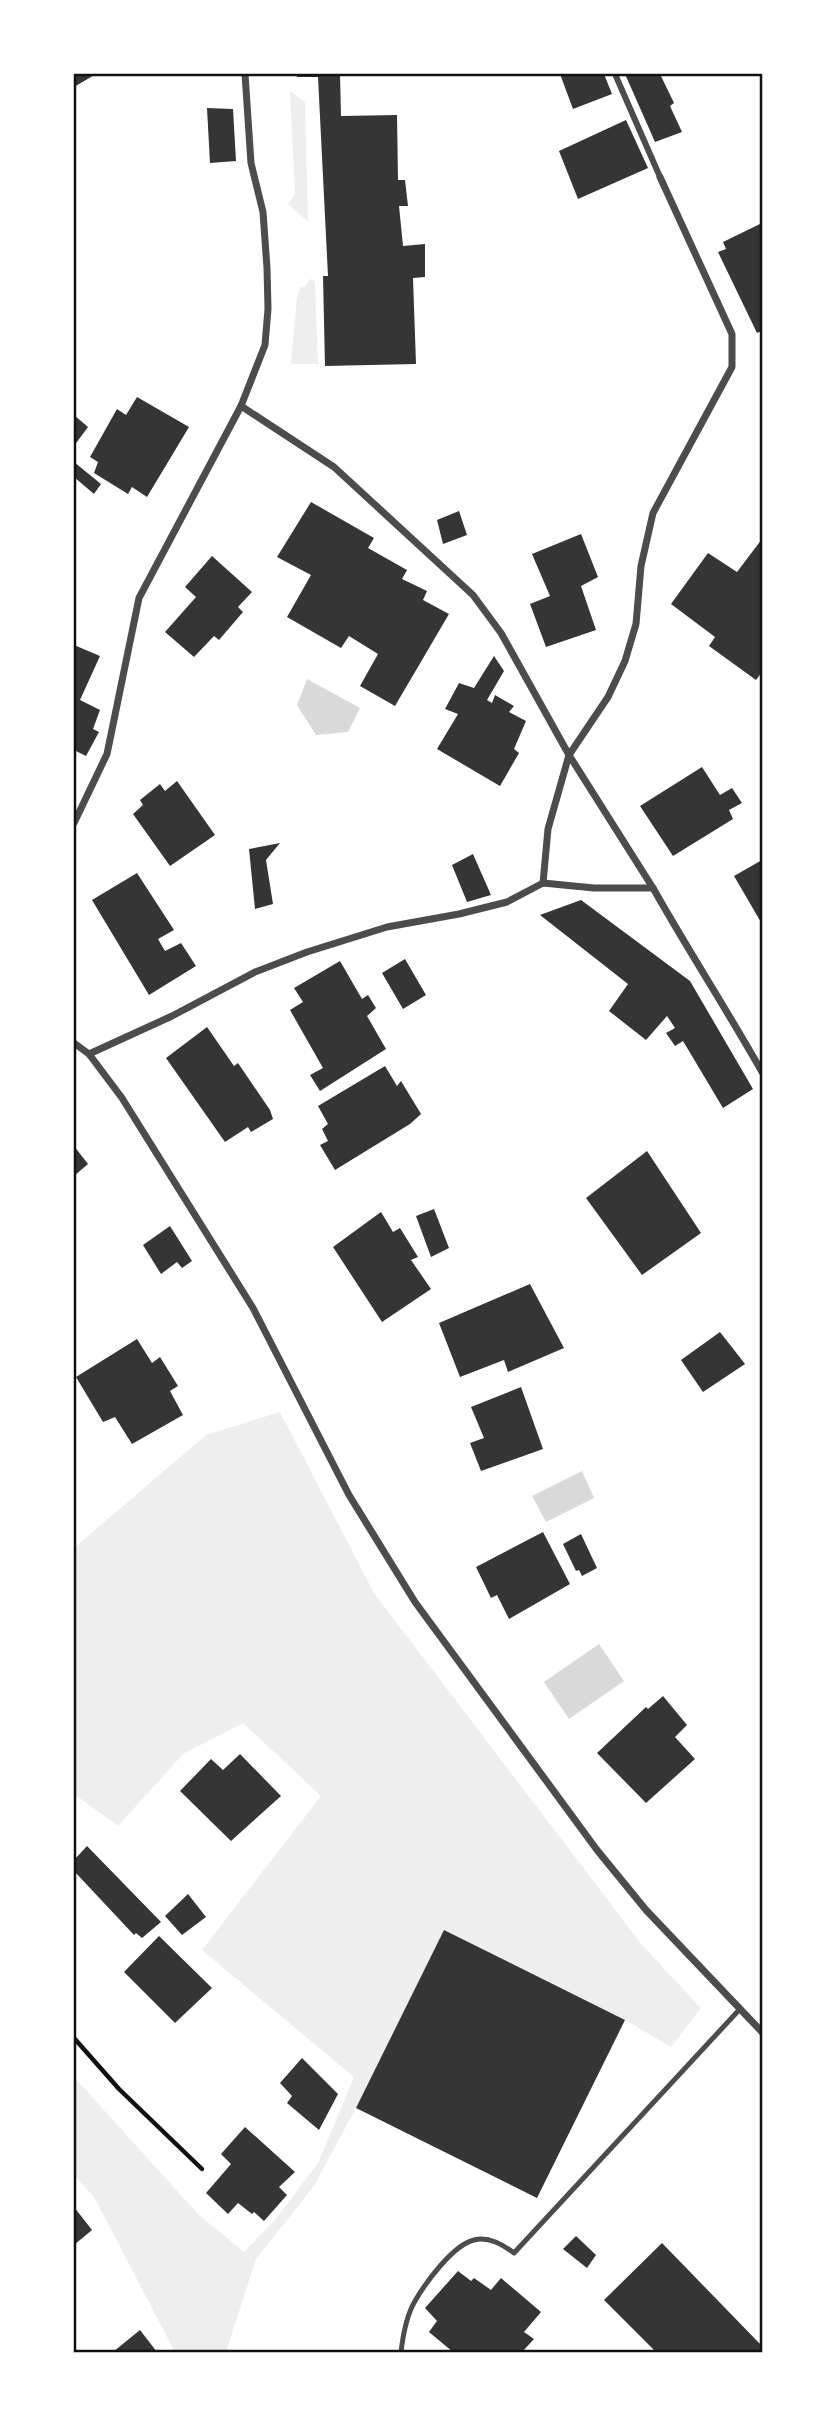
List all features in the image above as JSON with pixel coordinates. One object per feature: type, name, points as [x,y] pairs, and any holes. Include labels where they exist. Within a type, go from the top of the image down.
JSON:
[{"type":"street","points":[[74,823],[107,754],[139,598],[241,406],[265,345],[268,309],[263,212],[251,163],[245,74]]},
{"type":"street","points":[[543,883],[548,829],[569,755],[608,697],[625,661],[636,624],[641,566],[653,513],[732,367],[732,334],[615,74]]},
{"type":"street","points":[[241,406],[334,467],[473,595],[501,633],[569,755],[653,888],[686,948],[733,1020],[762,1072]]},
{"type":"street","points":[[89,1054],[172,1016],[255,972],[307,951],[387,927],[507,902],[543,883],[594,888],[653,888]]},
{"type":"street","points":[[74,1043],[89,1054],[122,1098],[253,1308],[349,1494],[415,1602],[597,1850],[646,1910],[762,2032]]},
{"type":"lane","points":[[401,2353],[404,2331],[414,2302],[452,2253],[475,2240],[499,2242],[514,2253],[740,2010]]},
{"type":"path","points":[[74,2038],[119,2089],[202,2169]]},
{"type":"shaded area","points":[[290,91],[305,102],[308,222],[288,204],[295,194]]},
{"type":"shaded area","points":[[310,279],[315,281],[318,364],[291,364],[297,297],[301,286],[304,288]]},
{"type":"shaded area","points":[[307,679],[360,708],[348,732],[316,735],[297,705]]},
{"type":"shaded area","points":[[280,1412],[374,1593],[642,1945],[701,2008],[671,2047],[625,2020],[444,1930],[356,2108],[314,2186],[256,2259],[226,2352],[175,2352],[94,2197],[74,2175],[74,2077],[199,2215],[244,2252],[275,2220],[318,2163],[354,2077],[202,1950],[321,1796],[243,1723],[183,1754],[118,1826],[74,1794],[74,1548],[206,1435]]},
{"type":"shaded area","points":[[582,1471],[594,1498],[546,1522],[532,1496]]},
{"type":"shaded area","points":[[599,1644],[624,1681],[569,1719],[544,1682]]},
{"type":"building","points":[[74,74],[96,74],[74,87]]},
{"type":"building","points":[[297,74],[340,74],[341,116],[397,115],[398,180],[405,180],[408,206],[399,206],[403,246],[425,244],[425,277],[413,278],[416,364],[325,366],[323,276],[328,276],[318,77],[297,77]]},
{"type":"building","points":[[560,74],[604,74],[612,94],[573,109]]},
{"type":"building","points":[[625,74],[660,74],[674,103],[670,106],[682,132],[655,142]]},
{"type":"building","points":[[207,108],[233,109],[236,161],[210,163]]},
{"type":"building","points":[[626,120],[648,168],[578,199],[559,151]]},
{"type":"building","points":[[762,223],[762,331],[757,333],[718,252],[726,249],[723,242]]},
{"type":"building","points":[[137,397],[189,427],[147,497],[132,487],[128,494],[94,473],[98,462],[90,457],[117,409],[126,415]]},
{"type":"building","points":[[74,415],[88,427],[74,446]]},
{"type":"building","points":[[74,462],[101,484],[94,494],[74,477]]},
{"type":"building","points":[[311,502],[374,538],[368,548],[407,570],[402,579],[427,591],[423,600],[449,614],[395,706],[360,686],[378,654],[349,636],[341,648],[287,617],[311,575],[277,557]]},
{"type":"building","points":[[459,511],[467,535],[443,544],[437,520]]},
{"type":"building","points":[[581,534],[598,577],[581,586],[596,630],[546,647],[530,604],[550,596],[532,554]]},
{"type":"building","points":[[762,539],[762,672],[756,680],[709,646],[715,637],[671,604],[708,553],[737,572]]},
{"type":"building","points":[[212,556],[252,592],[238,607],[243,612],[219,640],[214,636],[194,657],[165,632],[196,597],[185,587]]},
{"type":"building","points":[[74,645],[100,656],[80,700],[100,710],[93,729],[99,732],[86,756],[74,750]]},
{"type":"building","points":[[494,656],[504,671],[487,700],[492,703],[495,695],[514,706],[509,712],[526,721],[514,749],[519,753],[500,786],[437,749],[458,714],[445,709],[459,683],[474,688]]},
{"type":"building","points":[[702,767],[720,795],[732,788],[742,803],[729,810],[733,819],[673,856],[640,806]]},
{"type":"building","points":[[177,781],[215,835],[170,866],[133,814],[143,805],[140,800],[160,784],[165,791]]},
{"type":"building","points":[[280,843],[266,860],[273,904],[255,909],[249,849]]},
{"type":"building","points":[[473,854],[491,895],[467,902],[452,865]]},
{"type":"building","points":[[762,860],[762,924],[734,876]]},
{"type":"building","points":[[137,873],[174,930],[158,939],[165,951],[181,943],[196,966],[149,995],[92,900]]},
{"type":"building","points":[[581,900],[690,981],[753,1089],[723,1108],[683,1041],[675,1046],[666,1033],[675,1028],[667,1016],[646,1040],[609,1011],[628,984],[540,915]]},
{"type":"building","points":[[405,959],[426,995],[403,1009],[382,973]]},
{"type":"building","points":[[340,961],[362,999],[368,995],[376,1008],[367,1016],[386,1049],[320,1091],[310,1075],[323,1068],[290,1010],[303,1002],[294,988]]},
{"type":"building","points":[[207,1027],[234,1066],[238,1063],[270,1110],[273,1119],[251,1132],[248,1127],[225,1142],[166,1058]]},
{"type":"building","points":[[385,1066],[397,1086],[401,1081],[421,1114],[410,1124],[335,1170],[320,1145],[328,1141],[322,1129],[328,1124],[318,1106]]},
{"type":"building","points":[[74,1146],[88,1164],[74,1176]]},
{"type":"building","points":[[647,1151],[701,1233],[642,1275],[586,1198]]},
{"type":"building","points":[[434,1209],[449,1248],[431,1257],[416,1216]]},
{"type":"building","points":[[381,1212],[393,1232],[400,1228],[418,1257],[411,1260],[431,1289],[382,1322],[333,1247]]},
{"type":"building","points":[[170,1226],[192,1261],[182,1268],[177,1262],[161,1274],[143,1245]]},
{"type":"building","points":[[530,1284],[564,1348],[508,1372],[504,1360],[460,1377],[439,1323]]},
{"type":"building","points":[[720,1332],[745,1364],[703,1392],[681,1360]]},
{"type":"building","points":[[137,1339],[152,1363],[160,1357],[178,1386],[170,1391],[183,1415],[132,1444],[115,1417],[103,1422],[76,1377]]},
{"type":"building","points":[[521,1387],[543,1449],[481,1471],[470,1443],[484,1438],[471,1407]]},
{"type":"building","points":[[543,1532],[570,1584],[509,1619],[497,1595],[491,1598],[476,1567]]},
{"type":"building","points":[[581,1534],[597,1568],[582,1576],[579,1570],[576,1571],[563,1544]]},
{"type":"building","points":[[663,1696],[687,1725],[675,1737],[695,1759],[646,1803],[597,1753],[646,1707],[648,1709]]},
{"type":"building","points":[[240,1754],[281,1796],[231,1841],[180,1791],[211,1759],[223,1770]]},
{"type":"building","points":[[87,1846],[161,1922],[142,1938],[136,1933],[134,1935],[74,1871],[74,1860]]},
{"type":"building","points":[[188,1894],[206,1917],[182,1935],[165,1916]]},
{"type":"building","points":[[444,1930],[625,2020],[537,2198],[356,2108]]},
{"type":"building","points":[[159,1936],[212,1988],[175,2023],[124,1972]]},
{"type":"building","points":[[302,2058],[338,2094],[319,2130],[287,2103],[292,2096],[280,2083]]},
{"type":"building","points":[[245,2127],[295,2172],[279,2187],[287,2195],[264,2221],[238,2203],[228,2214],[206,2193],[231,2164],[221,2154]]},
{"type":"building","points":[[74,2207],[92,2230],[74,2245]]},
{"type":"building","points":[[576,2236],[596,2255],[587,2268],[563,2249]]},
{"type":"building","points":[[662,2243],[762,2346],[762,2352],[656,2352],[604,2300]]},
{"type":"building","points":[[458,2271],[471,2281],[474,2278],[491,2290],[501,2278],[541,2312],[524,2332],[534,2339],[522,2352],[453,2352],[429,2332],[437,2321],[425,2308]]},
{"type":"building","points":[[140,2330],[157,2352],[113,2352]]}]
